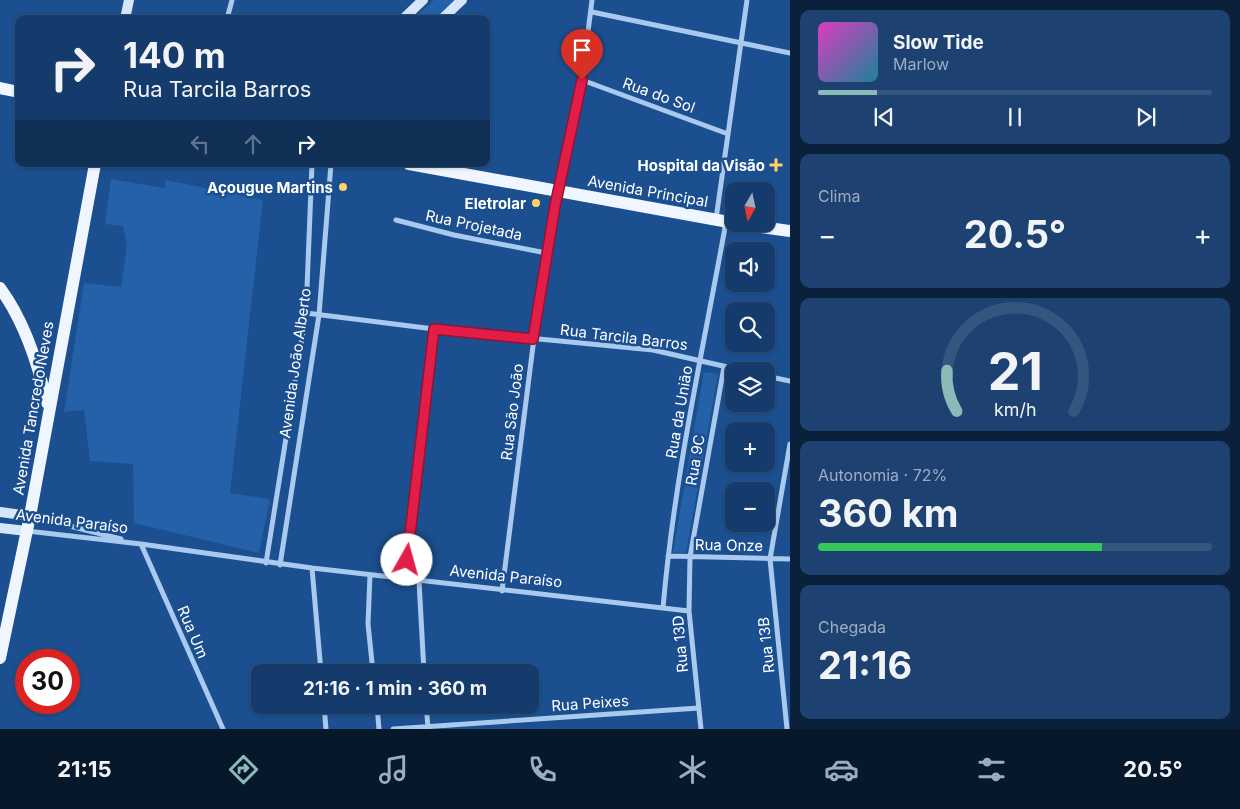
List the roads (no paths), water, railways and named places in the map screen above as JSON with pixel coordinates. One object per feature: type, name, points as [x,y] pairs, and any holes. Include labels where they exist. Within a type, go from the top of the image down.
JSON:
[{"type":"main road","points":[[0,88],[15,91]]},
{"type":"main road","name":"Avenida Tancredo Neves","points":[[0,658],[30,516],[94,167]]},
{"type":"main road","name":"Avenida Principal","points":[[426,167],[725,221]]},
{"type":"main road","points":[[775,229],[790,231]]},
{"type":"main road","points":[[773,232],[790,237]]},
{"type":"main road","points":[[0,288],[20,322],[37,363],[48,411]]},
{"type":"main road","points":[[37,363],[48,368],[57,364]]},
{"type":"street","points":[[126,15],[129,0]]},
{"type":"street","points":[[228,15],[232,0]]},
{"type":"street","points":[[407,15],[423,0]]},
{"type":"street","points":[[446,15],[462,0]]},
{"type":"street","name":"Rua São João","points":[[502,591],[533,339],[546,253],[582,80],[592,0]]},
{"type":"street","name":"Rua da União","points":[[726,182],[728,134],[747,0]]},
{"type":"street","points":[[592,12],[790,53]]},
{"type":"street","name":"Rua do Sol","points":[[582,80],[728,134]]},
{"type":"street","name":"Avenida João Alberto","points":[[266,563],[306,313],[312,167]]},
{"type":"street","name":"Avenida João Alberto","points":[[280,565],[318,315],[331,167]]},
{"type":"street","name":"Rua Projetada","points":[[396,220],[454,235],[546,253]]},
{"type":"street","name":"Rua da União","points":[[664,608],[668,556],[725,221]]},
{"type":"street","name":"Rua Tarcila Barros","points":[[306,313],[434,329],[653,350],[724,367]]},
{"type":"street","points":[[405,579],[434,329]]},
{"type":"street","name":"Rua 9C","points":[[690,557],[724,367]]},
{"type":"street","points":[[775,378],[790,381]]},
{"type":"street","name":"Rua 13B","points":[[787,729],[770,559],[790,444]]},
{"type":"street","name":"Avenida Paraíso","points":[[0,512],[30,516],[141,544]]},
{"type":"street","name":"Avenida Paraíso","points":[[0,528],[141,544],[280,565],[689,611]]},
{"type":"street","name":"Rua Um","points":[[141,544],[223,729]]},
{"type":"street","name":"Rua Onze","points":[[668,556],[790,559]]},
{"type":"street","name":"Rua 13D","points":[[690,557],[689,611],[700,729]]},
{"type":"street","points":[[312,568],[320,664]]},
{"type":"street","points":[[370,575],[368,624],[372,664]]},
{"type":"street","points":[[419,581],[424,664]]},
{"type":"street","name":"Rua Peixes","points":[[393,729],[699,708]]},
{"type":"street","points":[[325,714],[326,729]]},
{"type":"street","points":[[378,714],[380,729]]},
{"type":"street","points":[[427,714],[428,727]]},
{"type":"place","name":"Hospital da Visão","points":[[776,165]]},
{"type":"place","name":"Açougue Martins","points":[[343,187]]},
{"type":"place","name":"Eletrolar","points":[[536,203]]}]
